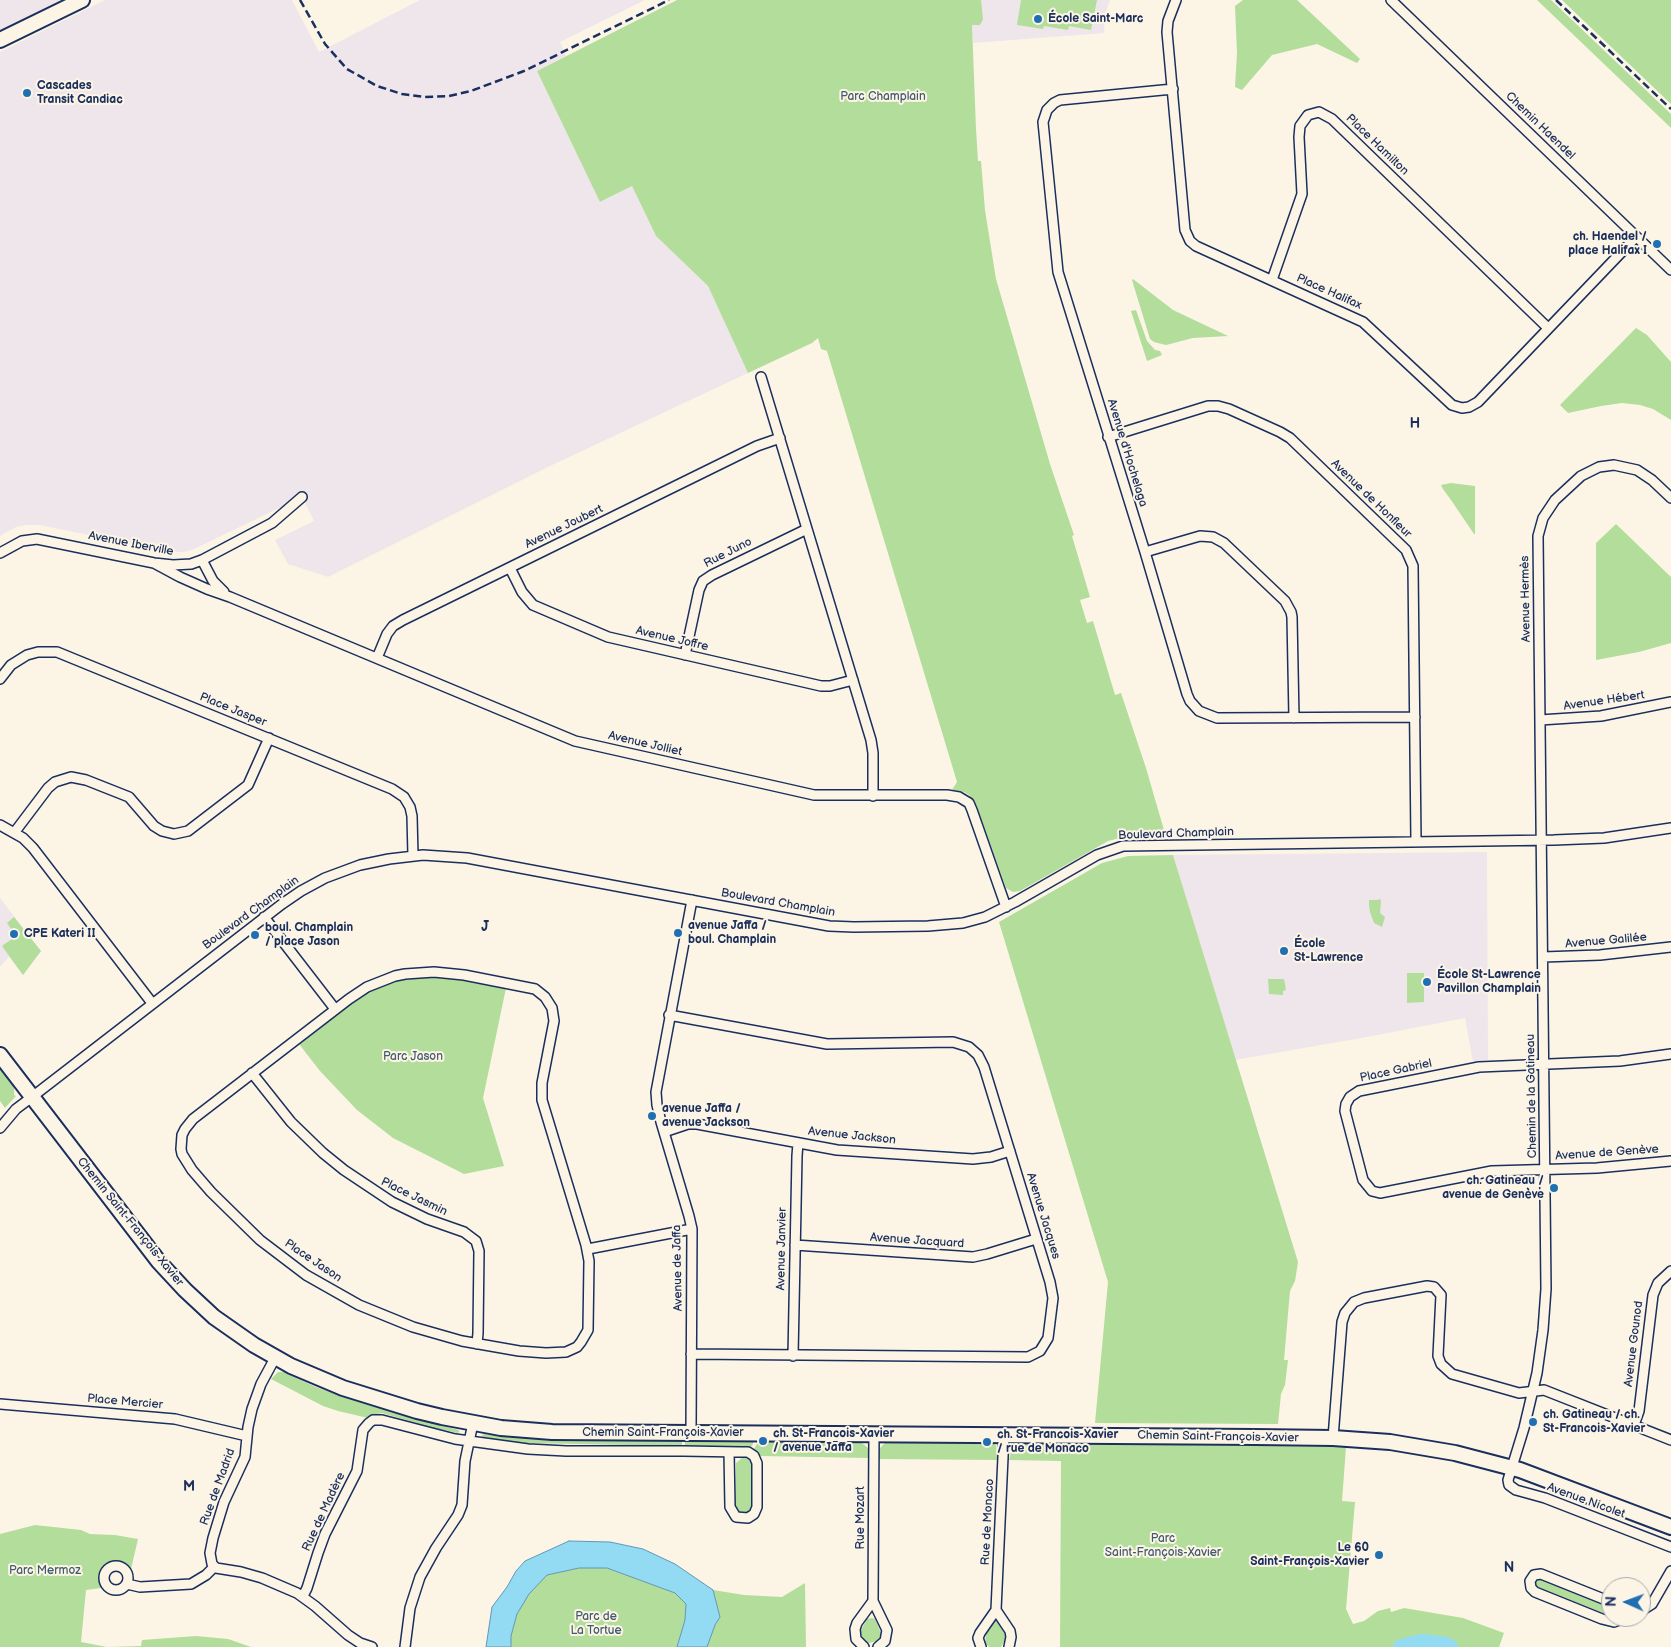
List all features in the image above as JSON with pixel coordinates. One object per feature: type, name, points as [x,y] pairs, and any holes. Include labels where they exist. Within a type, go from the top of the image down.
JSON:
[{"type":"street","points":[[0,40],[82,0]]},
{"type":"street","name":"Place Halifax","points":[[1176,0],[1167,29],[1185,230],[1188,237],[1196,246],[1364,322],[1448,403],[1456,407],[1469,407],[1478,402],[1636,236]]},
{"type":"street","name":"Chemin Haendel","points":[[1391,0],[1671,270]]},
{"type":"street","name":"Avenue d'Hochelaga","points":[[1173,89],[1060,100],[1050,106],[1044,117],[1043,129],[1057,265],[1187,694],[1194,707],[1205,715],[1218,718],[1415,717]]},
{"type":"street","name":"Place Hamilton","points":[[1272,280],[1302,194],[1300,126],[1308,115],[1319,112],[1332,119],[1548,328]]},
{"type":"street","points":[[761,376],[872,744],[873,796]]},
{"type":"street","name":"Avenue de Honfleur","points":[[1108,437],[1213,406],[1229,410],[1290,438],[1410,555],[1413,566],[1416,842]]},
{"type":"street","name":"Avenue Joubert","points":[[377,658],[386,636],[398,623],[757,446],[780,438]]},
{"type":"street","name":"Avenue Hermès","points":[[1541,840],[1538,542],[1541,523],[1546,512],[1560,495],[1580,476],[1604,466],[1621,466],[1637,470],[1652,480],[1671,498]]},
{"type":"street","name":"Avenue Iberville","points":[[0,552],[22,541],[37,539],[154,563],[180,565],[202,560],[272,523],[302,497]]},
{"type":"street","name":"Rue Juno","points":[[685,655],[699,590],[703,581],[807,529]]},
{"type":"street","points":[[1145,552],[1200,536],[1213,537],[1224,543],[1285,601],[1292,617],[1294,718]]},
{"type":"street","name":"Avenue Jolliet","points":[[202,560],[215,585],[230,597]]},
{"type":"street","name":"Avenue Jolliet","points":[[154,563],[181,578],[575,741],[806,794],[822,796],[947,795],[964,799],[972,810],[1006,907]]},
{"type":"street","name":"Avenue Joffre","points":[[510,568],[526,597],[538,608],[608,637],[821,686],[830,686],[853,680]]},
{"type":"street","name":"Place Jasper","points":[[0,679],[11,665],[27,655],[38,652],[57,652],[269,738],[398,793],[407,801],[410,807],[413,856]]},
{"type":"street","name":"Avenue Hébert","points":[[1540,720],[1608,715],[1671,702]]},
{"type":"street","points":[[14,833],[48,788],[61,779],[71,777],[86,780],[129,797],[154,826],[162,831],[174,834],[184,833],[192,829],[248,785],[269,738]]},
{"type":"street","points":[[0,825],[33,848],[152,1003]]},
{"type":"street","name":"Boulevard Champlain","points":[[32,1097],[301,890],[334,874],[365,864],[413,856],[446,856],[473,859],[820,924],[854,927],[928,926],[957,924],[985,917],[1097,855],[1123,846],[1604,838],[1671,828]]},
{"type":"street","name":"Chemin de la Gatineau","points":[[1512,1467],[1540,1352],[1545,1303],[1541,840]]},
{"type":"street","name":"Avenue de Jaffa","points":[[691,1433],[692,1228],[664,1132],[657,1105],[656,1092],[692,900]]},
{"type":"street","points":[[264,917],[335,1009]]},
{"type":"street","name":"Avenue Galilée","points":[[1543,957],[1600,955],[1671,946]]},
{"type":"street","name":"Place Jason","points":[[424,972],[454,973],[528,987],[535,989],[546,997],[552,1008],[554,1021],[542,1082],[542,1100],[588,1248],[588,1326],[584,1339],[577,1347],[566,1352],[546,1353],[506,1350],[439,1335],[385,1317],[352,1301],[313,1279],[282,1257],[224,1206],[185,1161],[181,1148],[182,1135],[193,1119],[252,1073],[358,992],[377,983],[405,974],[424,972]]},
{"type":"street","name":"Avenue Jacques","points":[[669,1015],[822,1043],[953,1042],[966,1045],[975,1052],[982,1062],[1052,1288],[1053,1298],[1048,1338],[1040,1351],[1032,1356],[1021,1358],[691,1354]]},
{"type":"street","points":[[1544,1065],[1620,1061],[1671,1054]]},
{"type":"street","name":"Chemin Saint-François-Xavier","points":[[0,1055],[127,1222],[175,1280],[214,1317],[244,1339],[275,1358],[315,1377],[417,1411],[501,1428],[552,1432],[1332,1438],[1390,1442],[1427,1448],[1512,1467],[1671,1527]]},
{"type":"street","name":"Place Gabriel","points":[[1544,1065],[1480,1067],[1359,1091],[1350,1097],[1345,1111],[1363,1180],[1369,1188],[1376,1192],[1383,1193],[1486,1172],[1545,1170]]},
{"type":"street","name":"Place Jasmin","points":[[252,1073],[291,1122],[344,1170],[392,1202],[427,1219],[464,1232],[476,1241],[478,1251],[477,1344]]},
{"type":"street","points":[[0,1128],[16,1110],[32,1097]]},
{"type":"street","name":"Avenue Jackson","points":[[664,1132],[688,1124],[697,1124],[837,1150],[973,1159],[985,1159],[1010,1152]]},
{"type":"street","name":"Avenue Janvier","points":[[793,1356],[798,1143]]},
{"type":"street","name":"Avenue de Genève","points":[[1545,1170],[1671,1161]]},
{"type":"street","points":[[588,1248],[692,1228]]},
{"type":"street","name":"Avenue Jacquard","points":[[795,1245],[973,1257],[1036,1239]]},
{"type":"street","name":"Avenue Gounod","points":[[1634,1425],[1639,1411],[1652,1295],[1658,1283],[1671,1271]]},
{"type":"street","points":[[1332,1438],[1343,1317],[1350,1305],[1364,1298],[1423,1286],[1434,1287],[1440,1292],[1442,1299],[1439,1360],[1445,1368],[1456,1375],[1523,1393],[1544,1390],[1671,1440]]},
{"type":"street","name":"Rue de Madrid","points":[[214,1567],[210,1553],[213,1538],[224,1502],[243,1462],[249,1421],[256,1397],[275,1358]]},
{"type":"street","name":"Place Mercier","points":[[0,1404],[174,1419],[247,1436]]},
{"type":"street","name":"Rue de Madère","points":[[303,1596],[325,1534],[355,1478],[365,1426],[373,1420],[382,1420],[469,1442]]},
{"type":"street","points":[[405,1647],[410,1608],[420,1577],[430,1556],[458,1515],[462,1505],[465,1461],[472,1423]]},
{"type":"street","name":"Rue Mozart","points":[[874,1434],[873,1601],[887,1630],[885,1641],[878,1647]]},
{"type":"street","name":"Rue de Monaco","points":[[996,1610],[1004,1435]]},
{"type":"street","points":[[469,1442],[548,1450],[729,1452],[750,1453],[756,1461],[757,1507],[754,1514],[748,1518],[736,1517],[730,1507],[729,1452]]},
{"type":"street","name":"Avenue Nicolet","points":[[1512,1467],[1508,1483],[1516,1490],[1545,1498],[1671,1547]]},
{"type":"street","points":[[127,1584],[140,1587],[191,1584],[206,1575],[214,1567],[262,1578],[303,1596],[348,1635],[360,1643],[372,1647]]},
{"type":"street","points":[[1651,1605],[1671,1571]]},
{"type":"street","points":[[1601,1598],[1541,1574],[1535,1574],[1530,1581],[1531,1588],[1535,1592],[1601,1619]]},
{"type":"street","points":[[864,1647],[856,1639],[855,1629],[857,1623],[873,1601]]},
{"type":"street","points":[[980,1647],[978,1638],[980,1633],[996,1610],[1010,1631],[1009,1647]]},
{"type":"shaded area","points":[[0,0],[64,0],[0,31]]},
{"type":"shaded area","points":[[105,0],[292,0],[319,52],[420,0],[645,0],[560,42],[566,56],[537,71],[601,202],[632,186],[656,236],[708,286],[748,373],[550,466],[328,577],[288,564],[275,540],[314,521],[302,497],[192,550],[183,552],[171,552],[40,525],[16,527],[0,536],[0,52]]},
{"type":"shaded area","name":"École Saint-Marc","points":[[970,0],[1110,0],[1105,14],[1104,33],[973,43]]},
{"type":"shaded area","points":[[1487,852],[1488,1060],[1473,1062],[1465,1018],[1235,1060],[1173,855]]},
{"type":"shaded area","name":"CPE Kateri II","points":[[0,898],[41,951],[23,975],[9,957],[0,967]]},
{"type":"green space","name":"Parc Champlain","points":[[677,0],[981,0],[983,19],[980,25],[972,25],[976,129],[978,161],[981,161],[985,210],[996,279],[1050,464],[1074,535],[1072,536],[1090,597],[1080,600],[1087,623],[1093,621],[1115,695],[1121,693],[1166,837],[1120,838],[1108,841],[1020,891],[1013,892],[1006,888],[977,807],[969,795],[952,790],[957,782],[827,351],[821,349],[818,338],[812,343],[748,373],[708,286],[656,236],[632,186],[600,202],[537,71]]},
{"type":"green space","points":[[1021,0],[1097,0],[1091,30],[1069,26],[1068,30],[1044,26],[1043,29],[1017,25]]},
{"type":"green space","points":[[1243,0],[1297,0],[1360,59],[1357,63],[1317,44],[1272,55],[1242,90],[1235,87],[1237,53],[1235,6]]},
{"type":"green space","points":[[1537,0],[1551,0],[1671,114],[1671,128]]},
{"type":"green space","points":[[1562,0],[1671,0],[1671,104]]},
{"type":"green space","points":[[1133,279],[1173,310],[1228,336],[1193,338],[1166,345],[1154,342],[1150,339]]},
{"type":"green space","points":[[1136,310],[1147,341],[1155,350],[1160,351],[1162,355],[1147,361],[1131,311]]},
{"type":"green space","points":[[1636,328],[1647,335],[1671,362],[1671,420],[1653,409],[1622,403],[1568,413],[1560,405]]},
{"type":"green space","points":[[1451,483],[1475,486],[1475,534],[1441,485]]},
{"type":"green space","points":[[1616,524],[1671,577],[1671,643],[1639,652],[1596,660],[1596,543]]},
{"type":"green space","points":[[1173,855],[1298,1262],[1295,1281],[1290,1291],[1284,1360],[1288,1360],[1285,1385],[1281,1394],[1278,1424],[1095,1423],[1108,1282],[999,922],[1102,863],[1128,856]]},
{"type":"green space","points":[[1380,899],[1380,913],[1385,917],[1382,927],[1374,923],[1369,905],[1369,900]]},
{"type":"green space","name":"CPE Kateri II","points":[[14,917],[41,951],[23,975],[2,946],[16,936],[7,923]]},
{"type":"green space","points":[[1407,973],[1424,973],[1424,1002],[1407,1003]]},
{"type":"green space","name":"Parc Jason","points":[[422,977],[455,979],[506,988],[483,1098],[504,1166],[464,1174],[393,1138],[357,1110],[320,1071],[299,1044],[346,1007],[371,991],[398,981]]},
{"type":"green space","points":[[1268,979],[1284,979],[1286,990],[1283,991],[1283,995],[1269,994]]},
{"type":"green space","points":[[0,1068],[12,1084],[14,1095],[16,1096],[5,1108],[0,1101]]},
{"type":"green space","points":[[278,1372],[283,1372],[340,1396],[408,1417],[459,1430],[459,1432],[430,1427],[382,1413],[368,1418],[338,1411],[323,1406],[271,1379]]},
{"type":"green space","points":[[482,1435],[553,1441],[682,1441],[682,1446],[523,1443],[483,1438]]},
{"type":"green space","points":[[685,1441],[753,1442],[753,1444],[751,1447],[685,1446]]},
{"type":"green space","points":[[767,1442],[862,1443],[868,1448],[868,1458],[760,1456],[754,1449],[757,1444],[767,1444]]},
{"type":"green space","points":[[885,1443],[992,1443],[996,1445],[998,1460],[879,1459],[879,1449]]},
{"type":"green space","name":"Parc Saint-François-Xavier","points":[[1016,1443],[1346,1447],[1342,1501],[1355,1502],[1346,1609],[1353,1624],[1364,1621],[1378,1611],[1390,1608],[1391,1612],[1404,1608],[1463,1618],[1504,1633],[1499,1647],[1060,1647],[1061,1461],[1009,1460],[1012,1448]]},
{"type":"green space","points":[[743,1457],[751,1461],[752,1477],[751,1509],[743,1513],[737,1510],[735,1505],[736,1463]]},
{"type":"green space","name":"Parc Mermoz","points":[[35,1525],[81,1530],[90,1534],[115,1535],[138,1539],[131,1569],[124,1562],[106,1563],[99,1575],[101,1588],[86,1590],[81,1642],[107,1647],[0,1647],[0,1534]]},
{"type":"green space","name":"Parc de La Tortue","points":[[579,1568],[607,1568],[675,1593],[686,1603],[685,1620],[677,1647],[511,1647],[511,1636],[517,1614],[528,1594],[547,1575]]},
{"type":"green space","points":[[1541,1578],[1601,1603],[1601,1612],[1536,1586],[1536,1581]]},
{"type":"green space","points":[[805,1583],[806,1647],[707,1647],[707,1642],[720,1617],[713,1590],[744,1595],[782,1597]]},
{"type":"green space","points":[[867,1619],[875,1619],[881,1633],[877,1641],[869,1643],[864,1641],[860,1632]]},
{"type":"green space","points":[[997,1621],[1005,1635],[1005,1640],[1001,1647],[989,1647],[985,1643],[986,1633]]},
{"type":"green space","points":[[196,1636],[228,1639],[251,1647],[107,1647],[141,1646],[142,1640]]},
{"type":"water","points":[[569,1541],[610,1542],[643,1549],[675,1564],[713,1590],[720,1617],[707,1647],[677,1647],[685,1620],[686,1604],[675,1593],[607,1568],[579,1568],[547,1575],[529,1594],[517,1614],[511,1636],[511,1647],[486,1647],[492,1607],[516,1571],[525,1561]]},
{"type":"waterway","points":[[1401,1647],[1421,1642],[1442,1644],[1450,1647]]},
{"type":"railway","points":[[300,0],[325,44],[347,69],[377,86],[402,94],[425,97],[449,96],[471,91],[524,71],[669,0]]},
{"type":"railway","points":[[1556,0],[1671,109]]},
{"type":"place","name":"École Saint-Marc","points":[[1038,19]]},
{"type":"place","name":"Cascades Transit Candiac","points":[[27,93]]},
{"type":"place","name":"ch. Haendel / place Halifax I","points":[[1657,244]]},
{"type":"place","name":"avenue Jaffa / boul. Champlain","points":[[678,933]]},
{"type":"place","name":"CPE Kateri II","points":[[14,934]]},
{"type":"place","name":"boul. Champlain / place Jason","points":[[255,935]]},
{"type":"place","name":"École St-Lawrence","points":[[1284,951]]},
{"type":"place","name":"École St-Lawrence Pavillon Champlain","points":[[1427,982]]},
{"type":"place","name":"avenue Jaffa / avenue Jackson","points":[[652,1116]]},
{"type":"place","name":"ch. Gatineau / avenue de Genève","points":[[1554,1188]]},
{"type":"place","name":"ch. Gatineau / ch. St-Francois-Xavier","points":[[1533,1422]]},
{"type":"place","name":"ch. St-Francois-Xavier / avenue Jaffa","points":[[763,1441]]},
{"type":"place","name":"ch. St-Francois-Xavier / rue de Monaco","points":[[987,1442]]},
{"type":"place","name":"Le 60 Saint-François-Xavier","points":[[1379,1555]]},
{"type":"district","name":"H","points":[[1415,424]]},
{"type":"district","name":"J","points":[[485,927]]},
{"type":"district","name":"M","points":[[189,1487]]},
{"type":"district","name":"N","points":[[1509,1568]]}]
